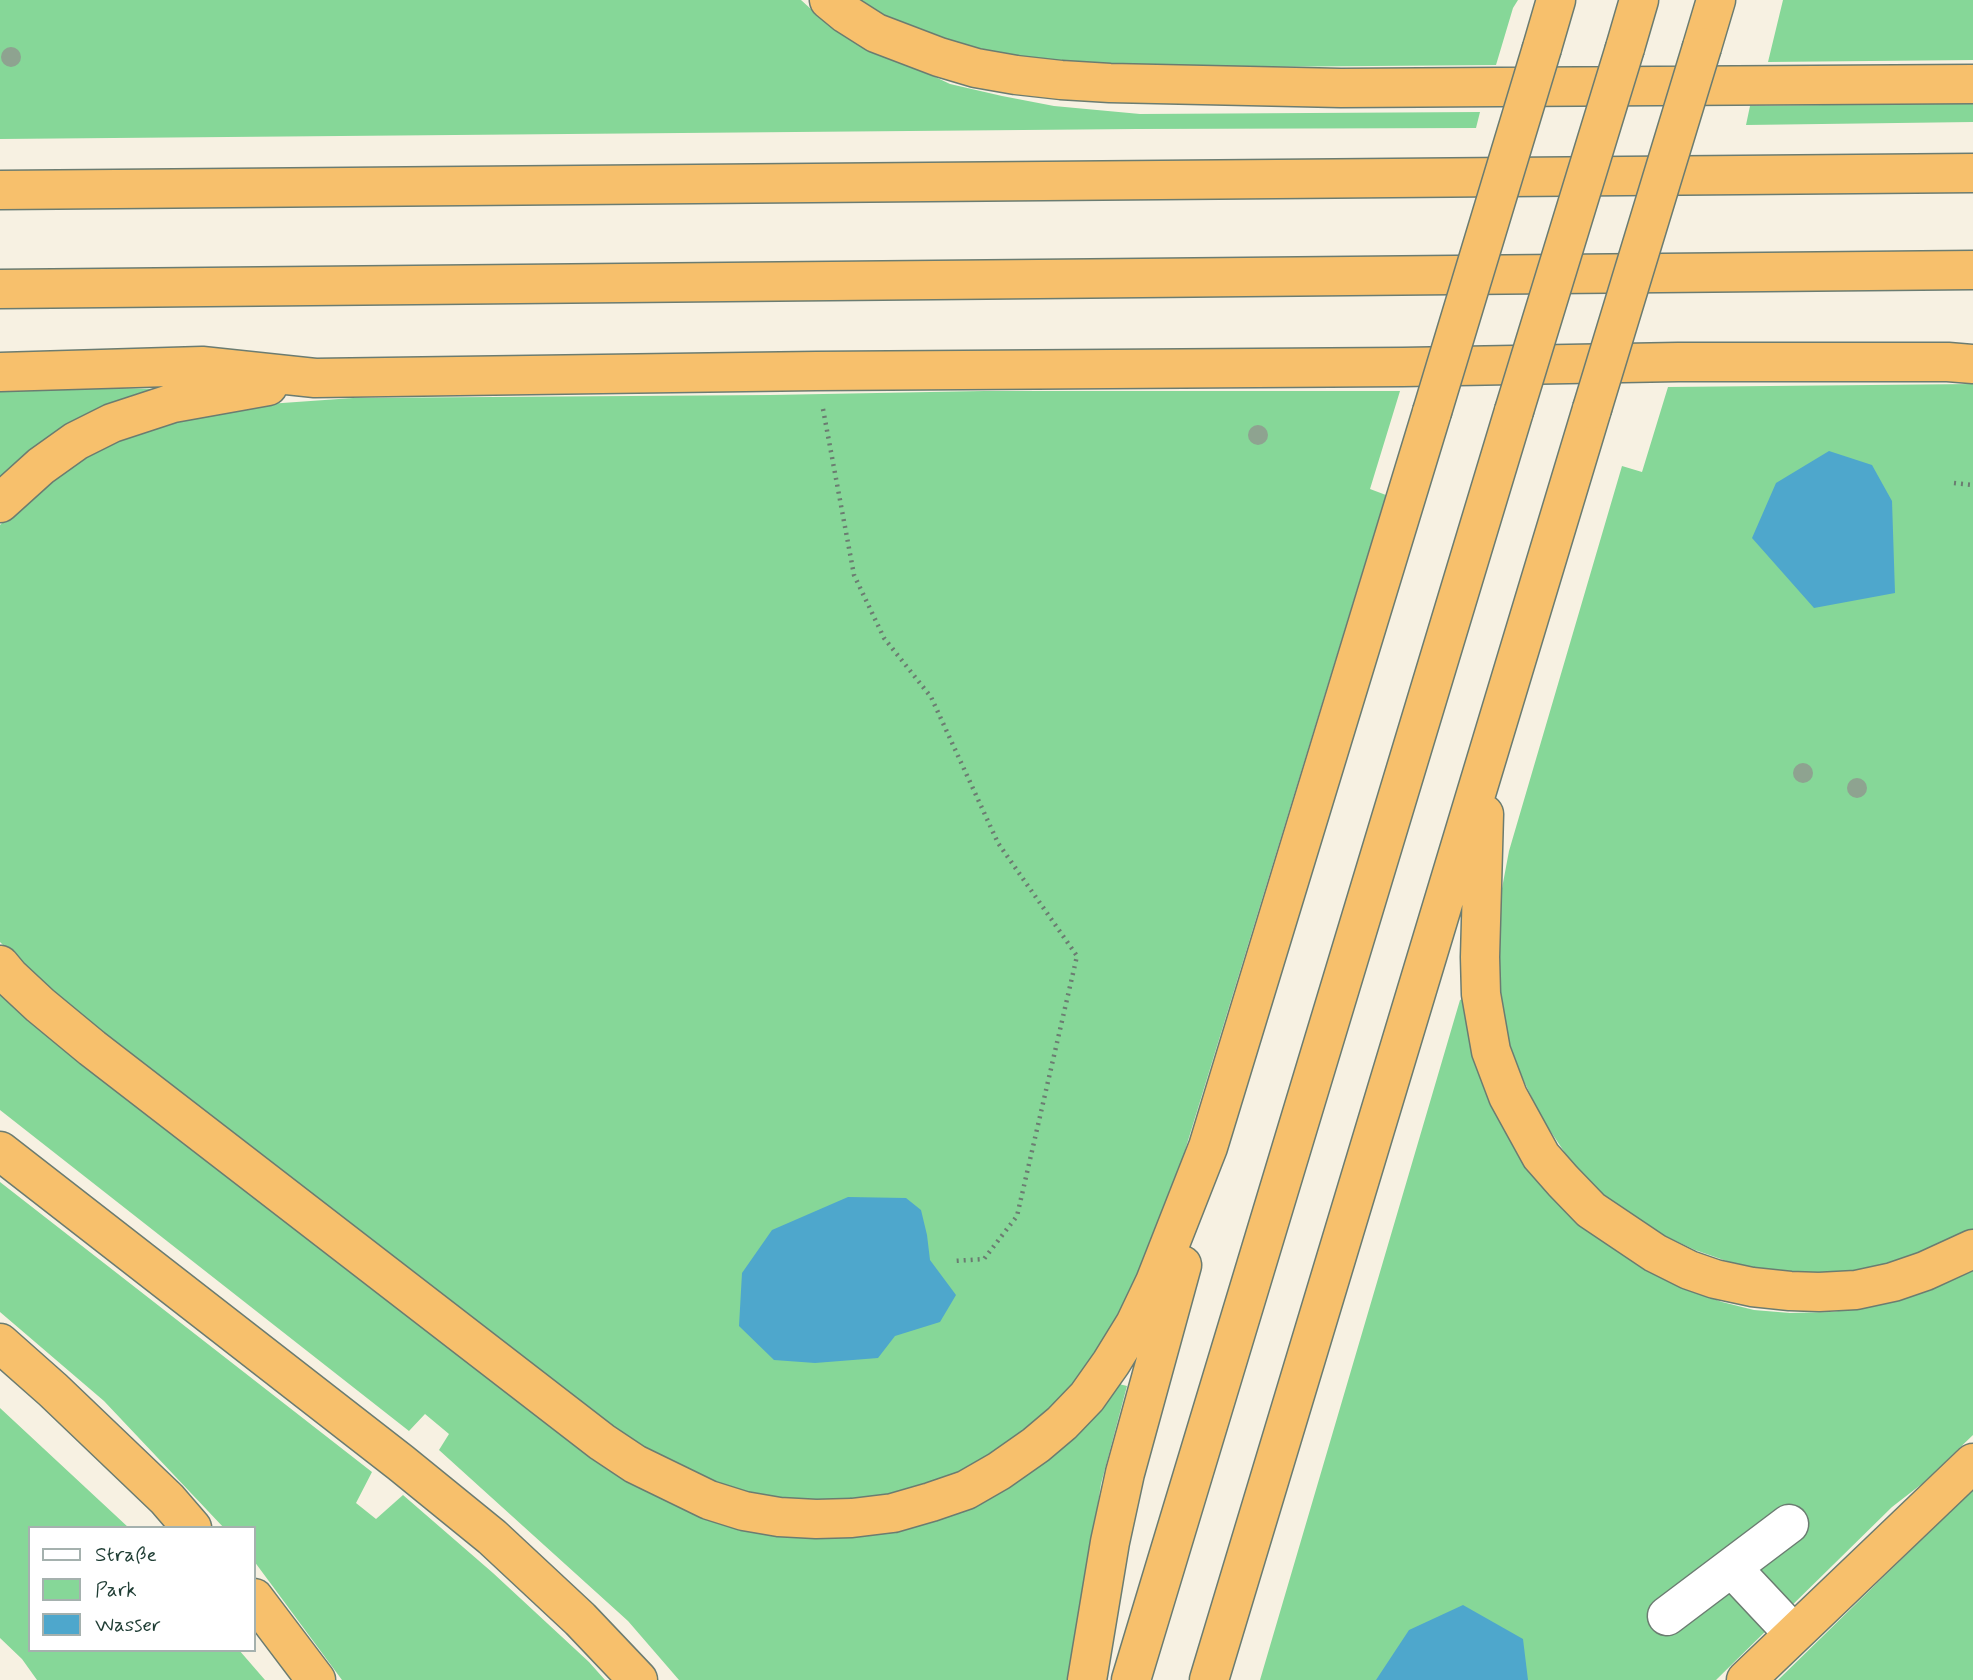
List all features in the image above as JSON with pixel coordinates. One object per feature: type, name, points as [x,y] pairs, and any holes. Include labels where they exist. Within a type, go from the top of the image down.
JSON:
[{"type":"highway","points":[[829,0],[876,33],[939,57],[976,68],[1061,80],[1341,88],[1973,84]]},
{"type":"highway","points":[[0,965],[40,1005],[92,1048],[602,1442],[635,1464],[709,1500],[744,1511],[816,1519],[893,1513],[966,1490],[999,1471],[1045,1438],[1087,1397],[1111,1363],[1135,1324],[1155,1282],[1208,1147],[1556,0]]},
{"type":"highway","points":[[1131,1680],[1639,0]]},
{"type":"highway","points":[[1209,1680],[1716,0]]},
{"type":"highway","points":[[0,190],[1973,173]]},
{"type":"highway","points":[[0,289],[1973,270]]},
{"type":"highway","points":[[0,372],[202,366],[315,378],[1678,362],[1965,362]]},
{"type":"highway","points":[[0,503],[41,466],[76,441],[112,423],[173,403],[315,378]]},
{"type":"highway","points":[[1485,763],[1480,957],[1481,994],[1491,1051],[1508,1096],[1542,1156],[1591,1210],[1655,1253],[1689,1270],[1752,1287],[1790,1291],[1844,1291],[1894,1282],[1973,1249]]},
{"type":"highway","points":[[1087,1680],[1125,1472],[1178,1286],[1208,1147]]},
{"type":"highway","points":[[0,1151],[492,1537],[580,1619],[638,1680]]},
{"type":"highway","points":[[0,1343],[148,1481],[190,1526]]},
{"type":"highway","points":[[1746,1680],[1973,1463]]},
{"type":"highway","points":[[256,1601],[316,1680]]},
{"type":"lane","points":[[1667,1616],[1789,1524]]},
{"type":"lane","points":[[1732,1567],[1793,1633]]},
{"type":"path","points":[[816,371],[854,575],[884,638],[931,697],[998,843],[1077,956],[1017,1216],[984,1259],[954,1261]]},
{"type":"path","points":[[1954,482],[1973,485]]},
{"type":"green space","points":[[0,0],[801,0],[852,37],[950,84],[1054,106],[1140,114],[1480,112],[1476,128],[0,139]]},
{"type":"green space","points":[[857,0],[1518,0],[1513,8],[1496,65],[1250,67],[1094,66],[995,56],[888,21]]},
{"type":"green space","points":[[1783,0],[1973,0],[1973,60],[1768,62]]},
{"type":"green space","points":[[1973,103],[1973,122],[1746,125],[1750,106]]},
{"type":"green space","points":[[1973,384],[1973,1231],[1952,1242],[1888,1264],[1856,1271],[1823,1274],[1781,1272],[1738,1265],[1663,1235],[1600,1194],[1575,1168],[1541,1117],[1513,1058],[1497,998],[1497,915],[1509,851],[1622,466],[1642,472],[1668,387]]},
{"type":"green space","points":[[0,387],[158,389],[0,478]]},
{"type":"green space","points":[[984,391],[1400,391],[1370,489],[1386,495],[1152,1258],[1104,1347],[1044,1421],[977,1467],[910,1494],[801,1503],[731,1491],[630,1441],[50,992],[0,942],[0,525],[24,500],[93,451],[174,420],[254,405],[353,398]]},
{"type":"green space","points":[[0,987],[533,1413],[651,1494],[695,1513],[887,1530],[1115,1383],[1127,1386],[1101,1484],[1068,1680],[679,1680],[628,1621],[439,1450],[449,1434],[425,1414],[409,1431],[0,1110]]},
{"type":"green space","points":[[1467,997],[1480,1067],[1690,1290],[1754,1310],[1831,1312],[1868,1307],[1973,1263],[1973,1435],[1923,1483],[1892,1507],[1716,1680],[1260,1680],[1460,1000]]},
{"type":"green space","points":[[0,1182],[372,1472],[356,1503],[376,1519],[403,1495],[493,1573],[605,1680],[342,1680],[256,1564],[256,1526],[222,1526],[104,1401],[0,1312]]},
{"type":"green space","points":[[0,1408],[127,1526],[28,1526],[28,1652],[241,1652],[265,1680],[37,1680],[22,1659],[0,1638]]},
{"type":"green space","points":[[1973,1490],[1973,1680],[1778,1680],[1907,1554]]},
{"type":"water","points":[[1829,451],[1872,465],[1892,501],[1895,593],[1814,608],[1752,538],[1776,483]]},
{"type":"water","points":[[848,1197],[906,1198],[921,1210],[930,1260],[956,1295],[940,1322],[895,1336],[878,1358],[815,1363],[774,1360],[739,1326],[742,1273],[772,1230]]},
{"type":"water","points":[[1463,1605],[1523,1639],[1528,1680],[1376,1680],[1409,1630]]}]
